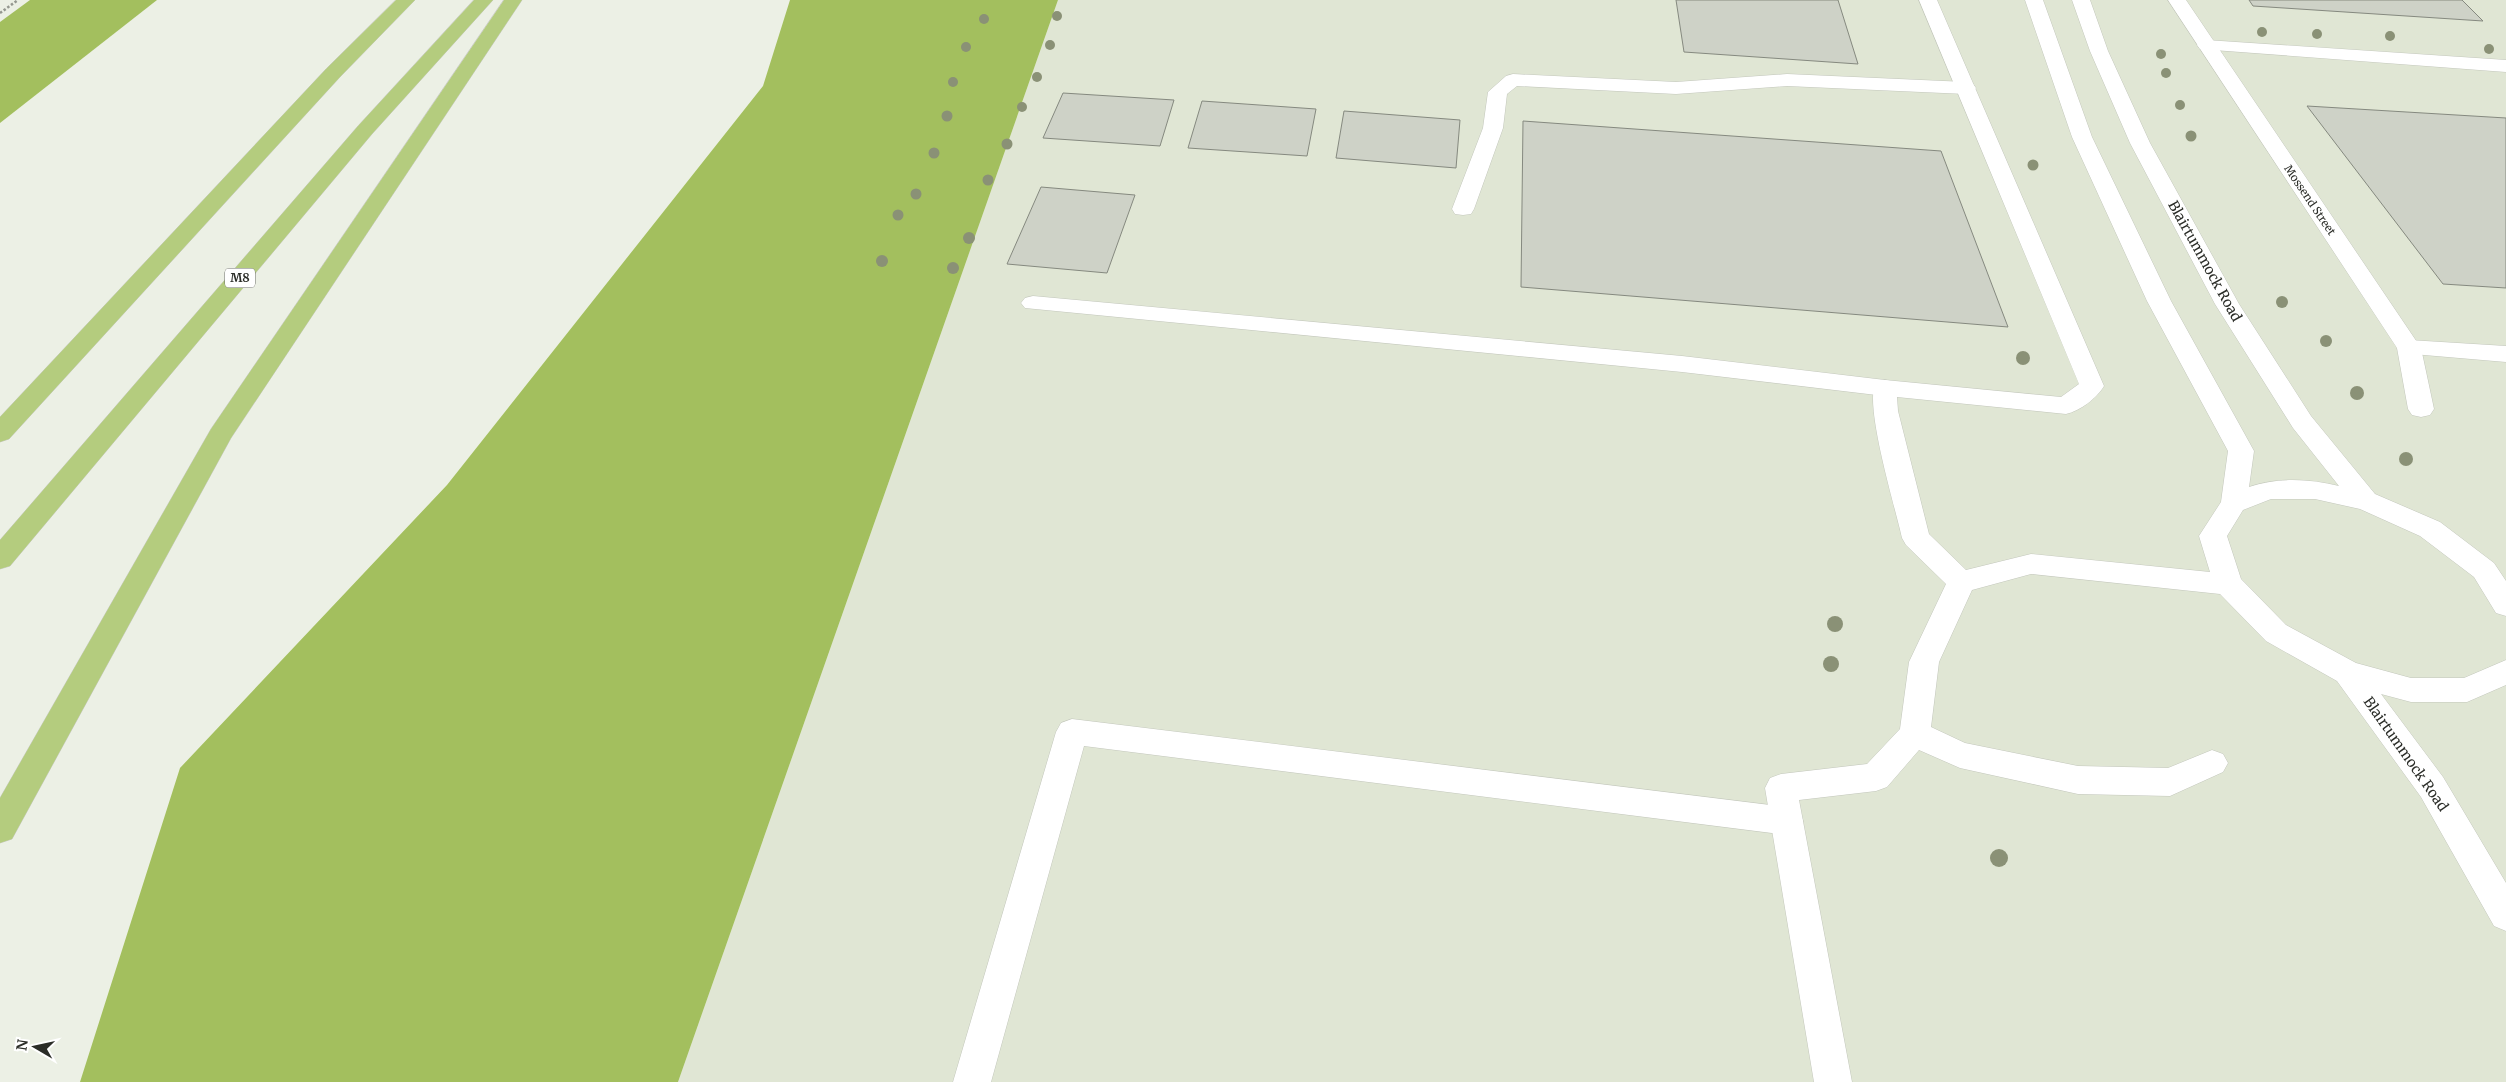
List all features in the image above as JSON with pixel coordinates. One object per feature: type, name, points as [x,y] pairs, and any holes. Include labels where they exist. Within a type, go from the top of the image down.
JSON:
[{"type":"highway","points":[[0,433],[333,73],[406,0]]},
{"type":"highway","name":"M8","points":[[0,559],[366,130],[484,0]]},
{"type":"highway","points":[[0,829],[220,435],[513,0]]},
{"type":"street","points":[[1034,303],[1682,364],[1886,388],[2066,406],[2092,386],[1928,0]]},
{"type":"street","points":[[2034,0],[2082,137],[2159,301],[2241,451],[2234,503],[2213,536],[2228,584],[2276,633],[2348,673],[2411,690],[2467,690],[2506,673]]},
{"type":"street","name":"Blairtummock Road","points":[[2081,0],[2099,51],[2140,143],[2227,304],[2302,422],[2366,501]]},
{"type":"street","name":"Mossend Street","points":[[2177,0],[2409,348],[2421,409]]},
{"type":"street","points":[[2206,45],[2506,66]]},
{"type":"street","points":[[1463,209],[1493,128],[1498,92],[1513,80],[1676,88],[1787,80],[1966,88]]},
{"type":"street","points":[[2409,348],[2506,354]]},
{"type":"street","points":[[1886,388],[1885,410],[1916,538],[1961,582]]},
{"type":"street","points":[[2234,503],[2269,490],[2314,490],[2366,501],[2430,529],[2495,573],[2506,606]]},
{"type":"street","points":[[1961,582],[2031,564],[2228,584]]},
{"type":"street","points":[[1833,1082],[1781,788],[1876,776],[1915,734],[1924,662],[1961,582]]},
{"type":"street","name":"Blairtummock Road","points":[[2348,673],[2432,787],[2506,915]]},
{"type":"street","points":[[972,1082],[1072,732],[1787,821]]},
{"type":"street","points":[[1915,734],[1960,755],[2078,780],[2170,782],[2212,763]]},
{"type":"path","points":[[0,13],[18,0]]},
{"type":"shaded area","points":[[1058,0],[2506,0],[2506,1082],[678,1082]]},
{"type":"green space","points":[[30,0],[157,0],[0,123],[0,22]]},
{"type":"green space","points":[[790,0],[1058,0],[678,1082],[80,1082],[180,768],[447,485],[763,86]]},
{"type":"building","points":[[1676,0],[1838,0],[1858,64],[1684,52]]},
{"type":"building","points":[[2249,0],[2462,0],[2483,21],[2253,6]]},
{"type":"building","points":[[1063,93],[1174,100],[1160,146],[1043,138]]},
{"type":"building","points":[[1202,101],[1316,109],[1307,156],[1188,148]]},
{"type":"building","points":[[2307,106],[2506,118],[2506,288],[2443,284]]},
{"type":"building","points":[[1344,111],[1460,120],[1456,168],[1336,158]]},
{"type":"building","points":[[1523,121],[1941,151],[2008,327],[1521,287]]},
{"type":"building","points":[[1041,187],[1135,195],[1107,273],[1007,264]]}]
